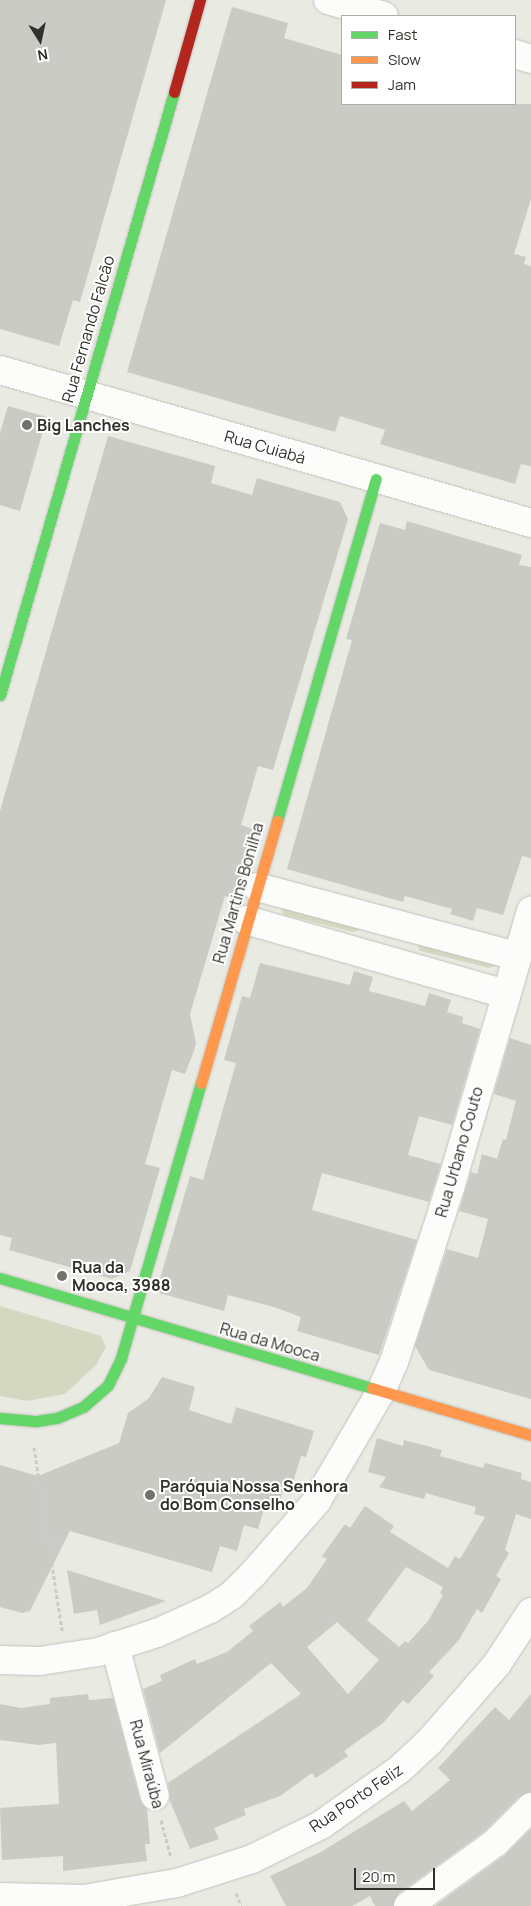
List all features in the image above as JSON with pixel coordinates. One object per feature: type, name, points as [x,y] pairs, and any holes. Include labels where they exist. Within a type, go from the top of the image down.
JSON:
[{"type":"main road","name":"Rua Fernando Falcão","points":[[0,696],[200,0]]},
{"type":"main road","name":"Rua Martins Bonilha","points":[[0,1418],[30,1421],[57,1418],[83,1407],[108,1385],[121,1358],[246,920],[376,479]]},
{"type":"main road","name":"Rua da Mooca","points":[[0,1278],[531,1435]]},
{"type":"street","points":[[328,0],[380,15]]},
{"type":"street","points":[[516,54],[531,59]]},
{"type":"street","name":"Rua Cuiabá","points":[[0,370],[531,523]]},
{"type":"street","points":[[257,887],[518,956]]},
{"type":"street","name":"Rua Urbano Couto","points":[[0,1660],[67,1658],[116,1646],[157,1633],[232,1595],[289,1537],[316,1502],[381,1391],[394,1362],[447,1197],[505,994],[531,911]]},
{"type":"street","points":[[246,920],[505,994]]},
{"type":"street","points":[[384,958],[392,923]]},
{"type":"street","name":"Rua Porto Feliz","points":[[0,1897],[84,1899],[177,1883],[252,1859],[321,1825],[400,1769],[429,1742],[497,1664],[531,1612]]},
{"type":"street","name":"Rua Miraúba","points":[[116,1646],[155,1796]]},
{"type":"street","points":[[408,1906],[496,1843],[531,1807]]},
{"type":"path","points":[[30,1421],[67,1658]]},
{"type":"path","name":"Rua Miraúba","points":[[155,1796],[177,1883]]},
{"type":"green space","points":[[280,906],[361,929],[353,932],[284,915]]},
{"type":"green space","points":[[416,942],[497,965],[489,968],[420,951]]},
{"type":"green space","points":[[0,1306],[101,1336],[106,1347],[96,1365],[65,1394],[27,1401],[0,1396]]},
{"type":"building","points":[[0,0],[166,0],[80,302],[73,300],[59,346],[0,329]]},
{"type":"building","points":[[232,7],[288,23],[284,38],[341,55],[341,105],[531,104],[531,199],[514,254],[526,257],[524,264],[531,266],[531,466],[521,464],[515,484],[380,444],[385,430],[340,416],[335,432],[127,372]]},
{"type":"building","points":[[8,406],[47,417],[20,511],[0,505],[0,433]]},
{"type":"building","points":[[108,436],[215,466],[211,483],[252,495],[257,478],[340,502],[348,519],[273,770],[258,766],[241,825],[256,830],[236,899],[225,896],[190,1014],[196,1043],[194,1051],[185,1074],[172,1070],[145,1164],[160,1168],[130,1271],[112,1279],[9,1250],[12,1238],[0,1235],[0,811]]},
{"type":"building","points":[[407,521],[522,555],[519,565],[531,567],[531,858],[522,856],[503,915],[477,908],[473,921],[450,914],[452,909],[405,896],[403,902],[287,869],[352,640],[346,639],[380,523],[405,530]]},
{"type":"building","points":[[260,963],[350,985],[354,971],[373,977],[369,991],[425,1006],[429,993],[451,1000],[447,1012],[463,1017],[462,1023],[480,1029],[452,1125],[419,1116],[408,1155],[441,1164],[429,1202],[322,1173],[312,1210],[417,1240],[379,1355],[297,1331],[301,1317],[274,1307],[228,1295],[224,1311],[159,1293],[157,1289],[190,1176],[203,1180],[236,1063],[224,1060],[242,996],[250,998]]},
{"type":"building","points":[[510,1038],[531,1045],[531,1399],[429,1370],[415,1346],[447,1249],[478,1258],[488,1219],[459,1211],[471,1172],[477,1174],[482,1154],[497,1159],[503,1139],[506,1140],[516,1101],[494,1094]]},
{"type":"building","points":[[162,1377],[195,1387],[189,1410],[231,1424],[236,1407],[314,1431],[306,1457],[301,1456],[293,1482],[286,1480],[278,1506],[266,1503],[258,1529],[244,1525],[237,1551],[220,1546],[212,1572],[70,1531],[30,1611],[22,1613],[0,1607],[0,1465],[38,1476],[119,1443],[128,1413],[149,1398]]},
{"type":"building","points":[[377,1438],[403,1446],[404,1440],[442,1450],[440,1456],[483,1468],[485,1463],[522,1473],[521,1479],[531,1482],[531,1519],[516,1514],[505,1550],[509,1553],[496,1576],[501,1579],[482,1613],[477,1609],[459,1640],[429,1672],[434,1676],[408,1704],[403,1700],[383,1723],[344,1751],[348,1756],[316,1778],[312,1773],[280,1796],[244,1809],[246,1815],[214,1828],[219,1839],[190,1849],[170,1801],[168,1783],[301,1694],[271,1663],[160,1753],[143,1689],[162,1681],[160,1675],[195,1659],[197,1664],[227,1652],[253,1631],[249,1626],[280,1602],[283,1607],[307,1588],[327,1559],[322,1556],[345,1524],[350,1528],[365,1506],[394,1526],[390,1532],[448,1568],[455,1556],[460,1559],[485,1517],[474,1514],[476,1507],[426,1493],[424,1499],[379,1487],[386,1477],[368,1472]],"holes":[[[406,1567],[443,1587],[440,1593],[443,1595],[428,1621],[408,1643],[405,1641],[399,1647],[367,1620]],[[337,1622],[379,1660],[348,1694],[307,1647]]]},
{"type":"building","points":[[67,1570],[166,1601],[100,1625],[97,1610],[74,1614]]},
{"type":"building","points":[[88,1694],[89,1700],[113,1698],[140,1800],[147,1809],[150,1844],[145,1844],[147,1861],[63,1871],[63,1856],[2,1860],[0,1808],[59,1804],[56,1743],[39,1745],[0,1740],[0,1704],[21,1708],[50,1704],[50,1698]]},
{"type":"building","points":[[531,1694],[531,1792],[520,1796],[485,1831],[399,1893],[393,1906],[375,1906],[370,1896],[352,1906],[286,1906],[270,1876],[319,1853],[404,1801],[412,1811],[450,1780],[438,1768],[495,1707],[509,1720]]},
{"type":"building","points":[[531,1829],[531,1906],[435,1906],[504,1856]]},
{"type":"traffic: fast","points":[[0,695],[174,92]]},
{"type":"traffic: fast","points":[[277,821],[376,479]]},
{"type":"traffic: fast","points":[[0,1418],[37,1421],[57,1418],[83,1407],[108,1385],[121,1358],[201,1083]]},
{"type":"traffic: fast","points":[[0,1278],[372,1388]]},
{"type":"traffic: slow","points":[[201,1083],[277,821]]},
{"type":"traffic: slow","points":[[372,1388],[531,1435]]},
{"type":"traffic: jam","points":[[174,92],[200,0]]},
{"type":"place","name":"Big Lanches","points":[[27,425]]},
{"type":"place","name":"Rua da Mooca, 3988","points":[[62,1276]]},
{"type":"place","name":"Paróquia Nossa Senhora do Bom Conselho","points":[[150,1495]]}]
